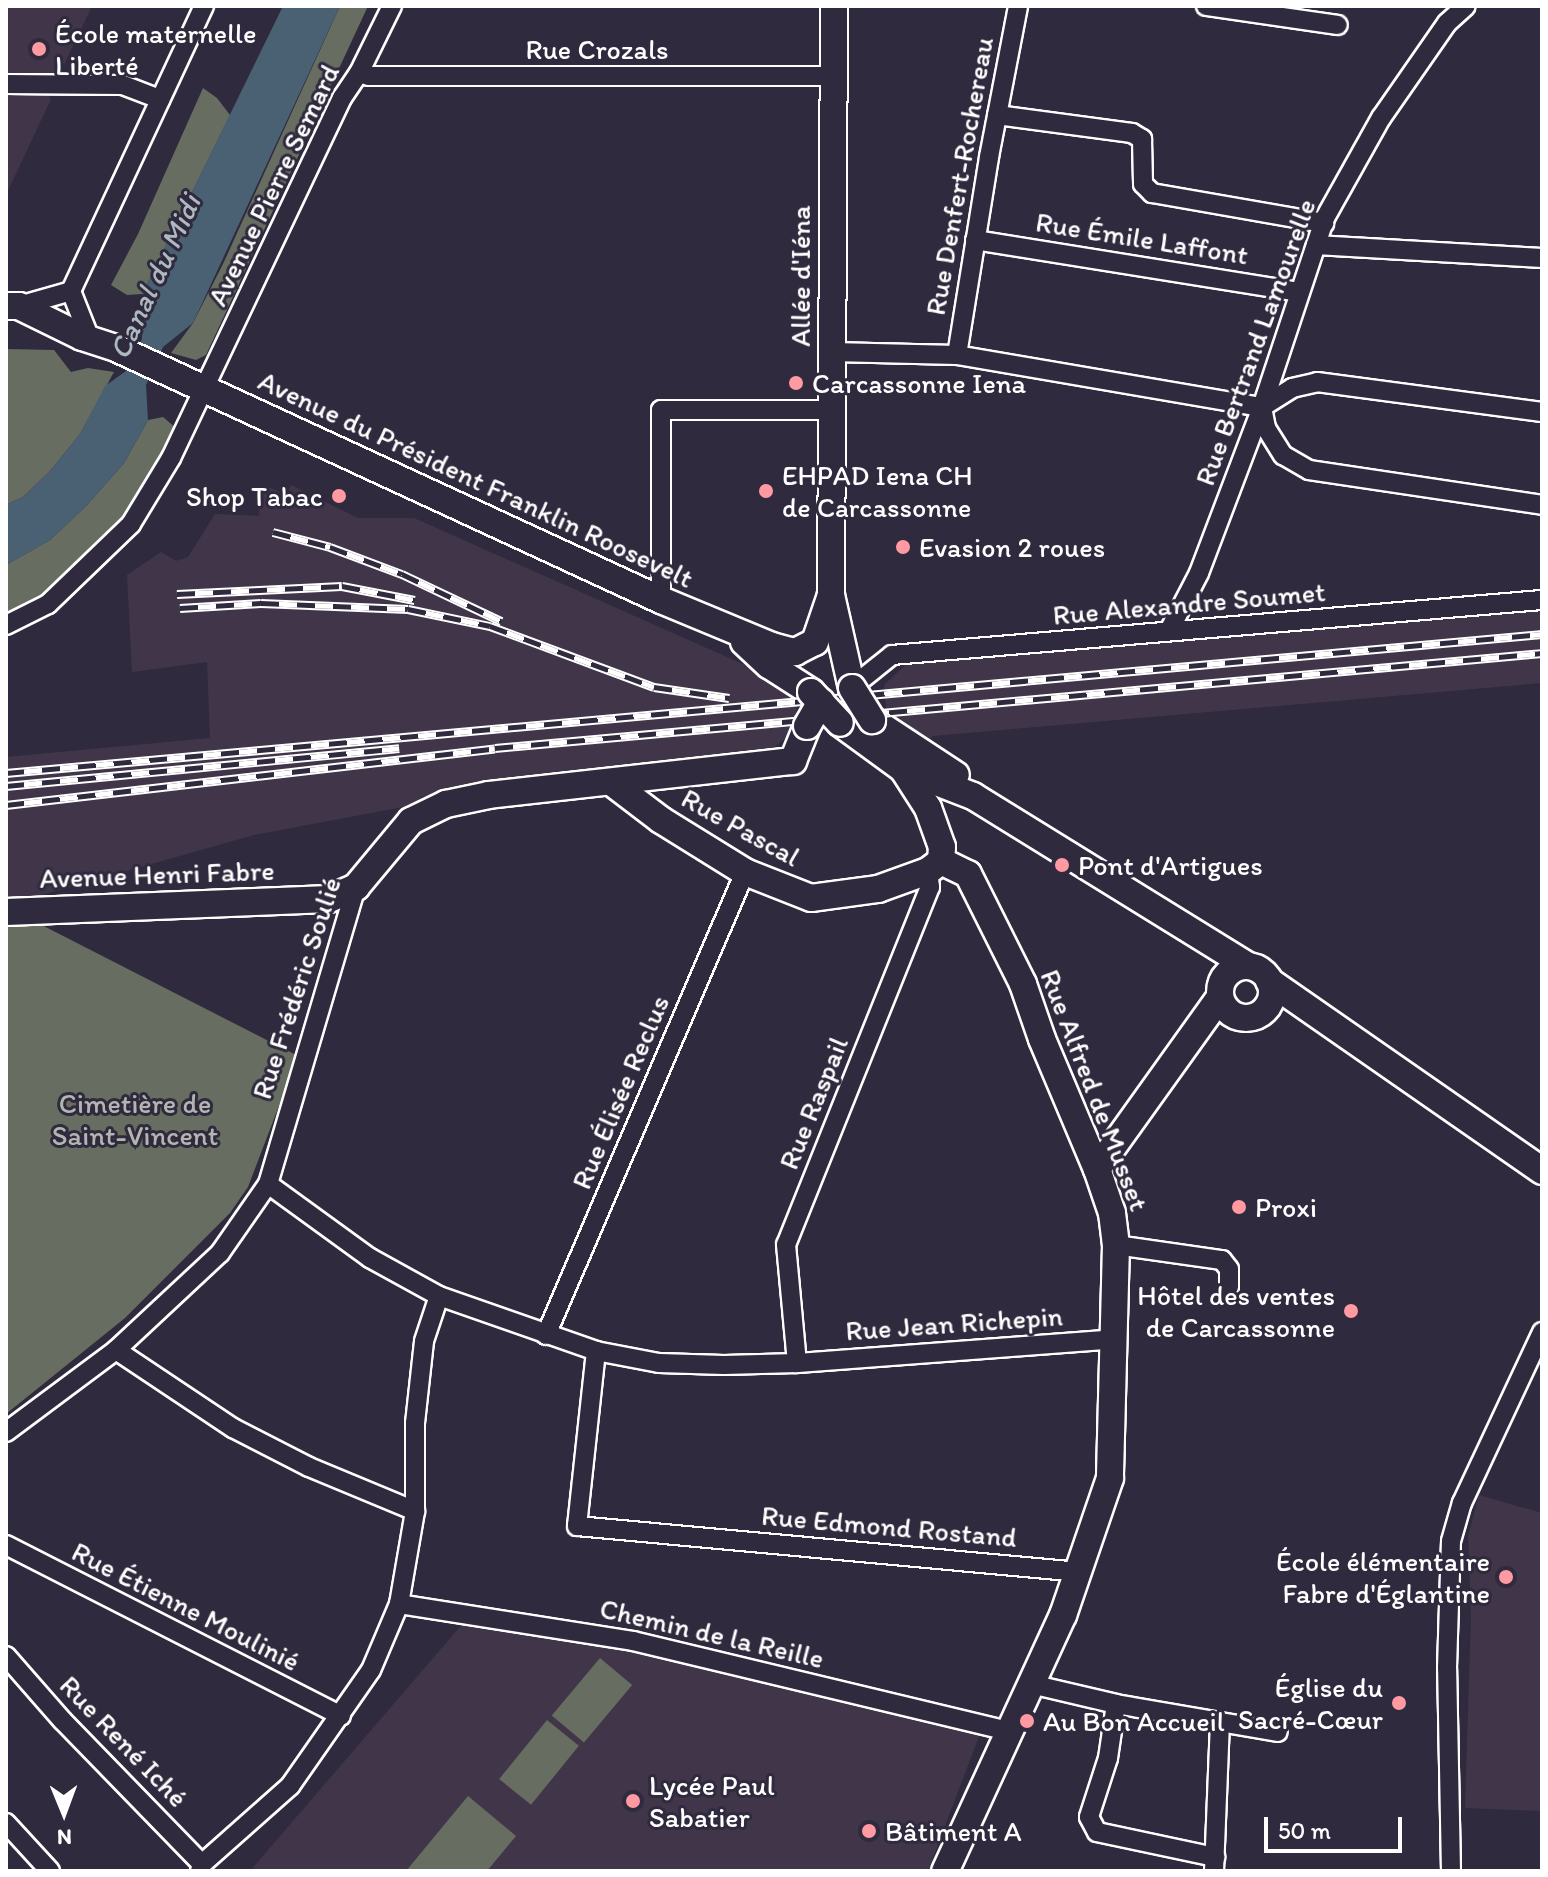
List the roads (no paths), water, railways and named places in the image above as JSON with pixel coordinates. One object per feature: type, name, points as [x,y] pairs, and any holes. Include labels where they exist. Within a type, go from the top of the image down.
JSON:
[{"type":"main road","name":"Allée d'Iéna","points":[[831,595],[834,6]]},
{"type":"main road","name":"Avenue du Président Franklin Roosevelt","points":[[12,306],[118,349],[732,632],[795,652],[807,648],[815,642],[831,595]]},
{"type":"main road","name":"Avenue du Président Franklin Roosevelt","points":[[831,595],[852,687],[872,720],[957,776],[973,796]]},
{"type":"main road","name":"Avenue du Président Franklin Roosevelt","points":[[732,632],[769,665],[816,697],[840,723],[903,769],[973,796],[1286,990],[1306,1010],[1542,1171]]},
{"type":"main road","name":"Rue Frédéric Soulié","points":[[356,887],[411,821],[446,804],[489,795],[793,761],[816,697]]},
{"type":"main road","points":[[903,769],[928,808],[942,847],[934,866]]},
{"type":"main road","name":"Rue Pascal","points":[[611,782],[661,820],[745,872],[811,898],[878,889],[934,866]]},
{"type":"main road","name":"Rue Alfred de Musset","points":[[934,866],[968,874],[1023,984],[1042,1039],[1097,1169],[1112,1213],[1116,1245],[1110,1478],[1080,1572],[945,1871]]},
{"type":"main road","name":"Avenue Henri Fabre","points":[[6,912],[329,899],[356,887]]},
{"type":"main road","points":[[1203,938],[1218,965],[1225,998],[1251,1018],[1265,1010],[1306,1010]]},
{"type":"main road","points":[[1097,1169],[1202,1020],[1225,998],[1237,967],[1259,974],[1272,991],[1265,1010]]},
{"type":"street","points":[[12,306],[45,301],[71,291],[204,6]]},
{"type":"street","name":"Avenue Pierre Semard","points":[[6,625],[48,604],[131,524],[171,458],[198,386],[283,228],[342,98],[359,73],[392,6]]},
{"type":"street","name":"Rue Denfert-Rochereau","points":[[957,355],[1018,6]]},
{"type":"street","points":[[1206,6],[1338,25]]},
{"type":"street","name":"Rue Bertrand Lamourelle","points":[[1170,629],[1199,573],[1262,407],[1324,223],[1381,118],[1447,23],[1466,6]]},
{"type":"street","name":"Rue Crozals","points":[[359,73],[385,76],[834,76]]},
{"type":"street","points":[[6,84],[123,85],[160,99]]},
{"type":"street","points":[[997,115],[1132,133],[1142,139],[1143,184],[1152,193],[1324,223]]},
{"type":"street","name":"Rue Émile Laffont","points":[[975,240],[1300,292]]},
{"type":"street","points":[[1316,245],[1542,258]]},
{"type":"street","points":[[71,291],[90,339]]},
{"type":"street","points":[[832,352],[957,355],[1262,407],[1292,388],[1317,382],[1376,393],[1542,412]]},
{"type":"street","points":[[1262,407],[1266,428],[1283,455],[1309,470],[1542,505]]},
{"type":"street","points":[[661,600],[661,410],[831,410]]},
{"type":"street","name":"Rue Alexandre Soumet","points":[[852,687],[892,655],[1132,636],[1170,629],[1542,600]]},
{"type":"street","name":"Rue Raspail","points":[[797,1363],[786,1245],[930,887],[934,866]]},
{"type":"street","name":"Rue Élisée Reclus","points":[[546,1335],[745,872]]},
{"type":"street","name":"Rue Frédéric Soulié","points":[[6,1432],[116,1350],[220,1253],[268,1184],[356,887]]},
{"type":"street","name":"Rue Jean Richepin","points":[[268,1184],[370,1258],[439,1296],[596,1351],[659,1363],[797,1363],[1115,1339]]},
{"type":"street","points":[[1116,1245],[1222,1260],[1229,1269],[1229,1287]]},
{"type":"street","points":[[201,1867],[290,1786],[371,1670],[399,1604],[415,1511],[415,1423],[423,1354],[439,1296]]},
{"type":"street","points":[[1451,1871],[1447,1714],[1451,1541],[1462,1503],[1542,1332]]},
{"type":"street","points":[[116,1350],[233,1428],[309,1467],[415,1511]]},
{"type":"street","name":"Rue Edmond Rostand","points":[[596,1351],[577,1526],[1080,1572]]},
{"type":"street","name":"Rue Étienne Moulinié","points":[[6,1545],[341,1716]]},
{"type":"street","name":"Chemin de la Reille","points":[[399,1604],[633,1641],[1009,1731]]},
{"type":"street","name":"Rue René Iché","points":[[6,1656],[201,1867]]},
{"type":"street","points":[[1031,1684],[1116,1704],[1278,1732]]},
{"type":"street","points":[[1116,1704],[1108,1758],[1089,1817],[1097,1832],[1214,1864],[1220,1723]]},
{"type":"street","points":[[6,1823],[50,1871]]},
{"type":"water","name":"Canal du Midi","points":[[283,6],[340,6],[193,323],[163,347],[146,385],[148,420],[124,463],[87,505],[50,540],[6,565],[6,505],[23,497],[51,470],[80,434],[105,386],[126,371],[142,339],[142,294]]},
{"type":"railway","points":[[273,532],[330,547],[402,574],[501,621]]},
{"type":"railway","points":[[177,594],[342,586],[415,600]]},
{"type":"railway","points":[[180,608],[261,603],[408,609],[490,626],[654,687],[729,698]]},
{"type":"railway","points":[[6,773],[1542,634]]},
{"type":"railway","points":[[6,805],[495,748],[1542,653]]},
{"type":"railway","points":[[6,786],[399,748]]},
{"type":"place","name":"École maternelle Liberté","points":[[39,49]]},
{"type":"place","name":"Carcassonne Iena","points":[[796,383]]},
{"type":"place","name":"EHPAD Iena CH de Carcassonne","points":[[766,491]]},
{"type":"place","name":"Shop Tabac","points":[[339,496]]},
{"type":"place","name":"Evasion 2 roues","points":[[903,547]]},
{"type":"place","name":"Pont d'Artigues","points":[[1062,865]]},
{"type":"place","name":"Proxi","points":[[1239,1207]]},
{"type":"place","name":"Hôtel des ventes de Carcassonne","points":[[1351,1311]]},
{"type":"place","name":"École élémentaire Fabre d'Églantine","points":[[1506,1577]]},
{"type":"place","name":"Église du Sacré-Cœur","points":[[1399,1703]]},
{"type":"place","name":"Au Bon Accueil","points":[[1027,1721]]},
{"type":"place","name":"Lycée Paul Sabatier","points":[[633,1801]]},
{"type":"place","name":"Bâtiment A","points":[[869,1831]]},
{"type":"park label","name":"Cimetière de Saint-Vincent","points":[[135,1119]]}]
